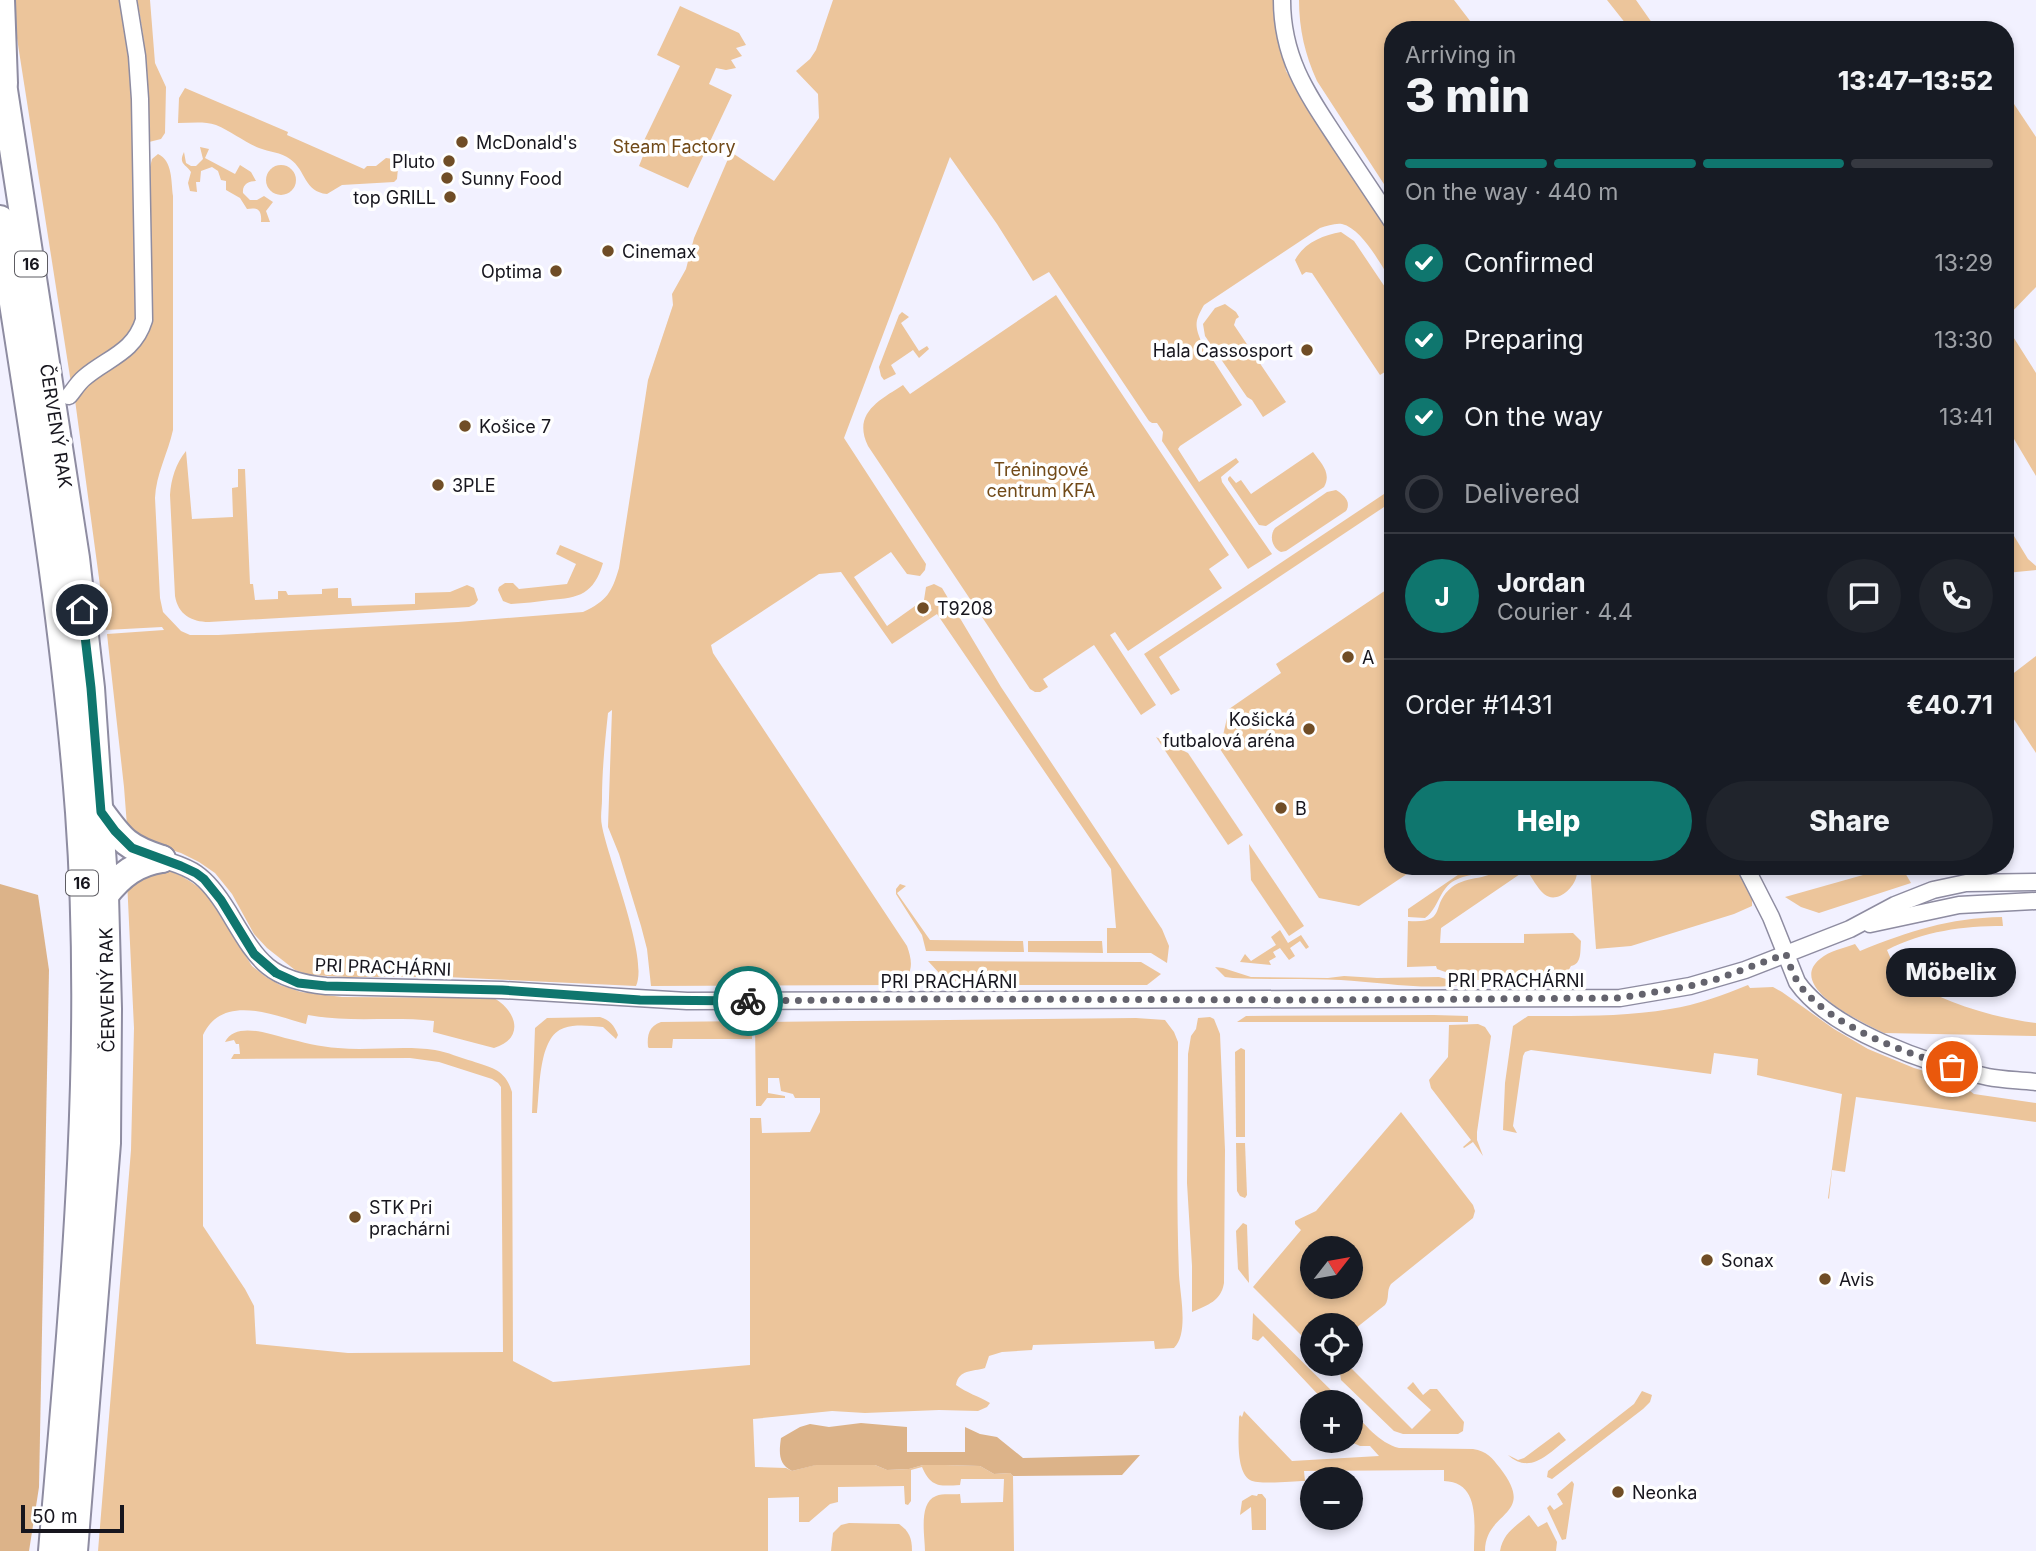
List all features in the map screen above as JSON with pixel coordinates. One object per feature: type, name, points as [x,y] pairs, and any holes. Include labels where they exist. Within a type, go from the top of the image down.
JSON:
[{"type":"highway","points":[[1,0],[5,99]]},
{"type":"highway","name":"16","points":[[0,64],[5,99]]},
{"type":"highway","name":"ČERVENÝ RAK","points":[[5,99],[76,558],[91,688],[101,812],[108,1009],[107,1143],[75,1551]]},
{"type":"highway","name":"ČERVENÝ RAK","points":[[0,219],[52,562],[79,814],[86,1011],[82,1143],[52,1551]]},
{"type":"highway","points":[[57,428],[69,396]]},
{"type":"highway","points":[[101,812],[132,848],[162,859]]},
{"type":"highway","points":[[105,895],[132,868],[150,860],[162,859]]},
{"type":"street","points":[[69,396],[84,378],[131,346],[139,335],[144,320],[140,99],[137,56],[128,0]]},
{"type":"street","points":[[1282,0],[1284,35],[1298,78],[1384,210]]},
{"type":"street","name":"PRI PRACHÁRNI","points":[[162,859],[189,869],[204,879],[221,900],[254,954],[276,973],[298,983],[502,990],[687,1001],[1609,998],[1658,993],[1726,976],[1850,929]]},
{"type":"street","points":[[1750,875],[1771,917],[1797,982],[1813,999],[1852,1026],[1913,1055],[1989,1077],[2036,1082]]},
{"type":"street","points":[[1850,929],[1895,905],[1942,887],[1966,883],[2036,882]]},
{"type":"street","points":[[1850,929],[1959,905],[2036,901]]},
{"type":"green space","points":[[11,0],[123,0],[132,59],[137,319],[131,335],[71,383]]},
{"type":"green space","points":[[137,0],[150,0],[155,63],[166,87],[165,133],[161,139],[149,142],[145,53]]},
{"type":"green space","points":[[833,0],[1275,0],[1278,34],[1286,71],[1384,222],[1384,270],[1357,233],[1350,227],[1334,224],[1320,228],[1204,305],[1199,315],[1197,327],[1202,343],[1242,405],[1178,449],[1199,482],[1236,458],[1239,462],[1221,477],[1222,482],[1272,554],[1248,569],[1162,441],[1163,432],[1157,423],[1149,421],[1049,272],[1033,281],[950,157],[844,438],[926,564],[920,576],[907,574],[891,552],[854,577],[887,626],[915,606],[923,617],[932,610],[924,600],[926,587],[934,584],[942,588],[1001,687],[1162,929],[1169,946],[1167,963],[1151,953],[1107,953],[1107,928],[1116,928],[1111,869],[937,614],[892,644],[841,572],[819,574],[711,645],[713,653],[907,946],[910,968],[902,982],[896,985],[651,986],[647,949],[641,926],[608,827],[612,710],[608,713],[601,823],[633,932],[639,973],[636,986],[446,977],[348,977],[309,975],[295,970],[254,934],[232,894],[215,873],[181,853],[136,839],[127,826],[107,634],[164,630],[162,627],[106,630],[75,400],[152,314],[149,171],[152,159],[158,154],[166,162],[173,196],[173,430],[155,498],[160,598],[163,612],[181,631],[190,635],[218,635],[458,622],[583,612],[598,604],[607,595],[619,568],[648,380],[673,305],[672,294],[686,269],[694,238],[731,152],[774,181],[819,118],[818,94],[796,71],[816,50]]},
{"type":"green space","points":[[1299,0],[1454,0],[1470,21],[1384,21],[1384,184],[1317,81],[1309,61],[1300,21]]},
{"type":"green space","points":[[1607,0],[1636,0],[1651,21],[1624,21]]},
{"type":"green space","name":"Steam Factory","points":[[680,6],[739,33],[746,45],[736,48],[742,56],[731,60],[736,68],[716,68],[709,84],[732,95],[688,188],[639,166],[643,156],[638,153],[680,66],[657,55]]},
{"type":"green space","points":[[185,88],[288,132],[287,135],[364,169],[367,166],[376,166],[386,158],[393,159],[398,168],[397,179],[394,182],[342,185],[327,194],[319,192],[309,185],[295,164],[279,153],[253,146],[216,125],[178,123],[179,98]]},
{"type":"green space","points":[[2014,104],[2036,137],[2036,287],[2014,310]]},
{"type":"green space","points":[[200,147],[209,149],[205,158],[235,174],[240,165],[251,172],[256,181],[246,184],[243,193],[250,200],[264,196],[273,202],[266,211],[270,222],[261,222],[258,210],[247,209],[240,198],[226,190],[226,181],[221,180],[218,171],[212,167],[201,171],[200,182],[196,182],[197,192],[190,191],[188,183],[191,172],[182,161],[182,156],[184,152],[186,163],[196,166],[203,159]]},
{"type":"green space","points":[[281,165],[292,169],[296,180],[292,191],[281,195],[270,191],[266,180],[270,169]]},
{"type":"green space","points":[[1341,232],[1354,241],[1384,286],[1384,373],[1380,375],[1312,273],[1306,272],[1302,275],[1295,260],[1303,249],[1327,235]]},
{"type":"green space","name":"Tréningové centrum KFA","points":[[1056,295],[1229,555],[1209,569],[1222,588],[1128,651],[1115,632],[1110,635],[1156,705],[1141,715],[1094,645],[1043,679],[1048,687],[1040,692],[1030,689],[868,446],[864,435],[866,416],[886,396],[903,385],[910,394]]},
{"type":"green space","points":[[1225,304],[1236,312],[1239,317],[1234,325],[1286,402],[1263,417],[1205,336],[1203,324],[1215,308]]},
{"type":"green space","points":[[902,312],[909,317],[901,323],[919,351],[927,346],[929,349],[919,358],[913,350],[891,365],[896,374],[884,380],[879,367]]},
{"type":"green space","points":[[2014,338],[2036,373],[2036,476],[2014,439]]},
{"type":"green space","points":[[186,451],[192,519],[233,517],[232,488],[238,487],[238,469],[245,469],[250,584],[253,584],[255,600],[278,599],[278,591],[286,591],[288,595],[322,594],[322,589],[338,588],[338,598],[351,598],[352,606],[415,604],[415,593],[450,592],[467,585],[474,588],[478,600],[469,607],[209,622],[191,619],[179,608],[175,596],[170,495],[179,461]]},
{"type":"green space","points":[[1313,452],[1326,473],[1324,487],[1266,526],[1259,525],[1228,478],[1230,476],[1236,483],[1241,480],[1251,494]]},
{"type":"green space","points":[[1336,490],[1347,501],[1346,511],[1286,551],[1281,552],[1275,548],[1272,538],[1275,528],[1327,492]]},
{"type":"green space","points":[[1384,494],[1384,507],[1159,657],[1180,690],[1171,695],[1144,654]]},
{"type":"green space","points":[[2014,536],[2028,559],[2036,566],[2036,570],[2014,572]]},
{"type":"green space","points":[[560,545],[603,563],[590,588],[577,596],[560,599],[511,604],[503,601],[498,590],[505,583],[513,583],[519,589],[567,584],[576,564],[556,554]]},
{"type":"green space","name":"Košická futbalová aréna","points":[[1384,591],[1384,875],[1406,875],[1359,906],[1319,898],[1220,749],[1229,709],[1281,673],[1276,664]]},
{"type":"green space","points":[[2036,656],[2036,753],[2014,719],[2014,673]]},
{"type":"green space","points":[[1156,737],[1188,753],[1243,835],[1228,845]]},
{"type":"green space","points":[[1249,844],[1304,926],[1289,936],[1251,880]]},
{"type":"green space","points":[[166,870],[188,880],[207,895],[252,966],[280,985],[301,992],[342,997],[494,998],[508,1010],[514,1024],[514,1032],[510,1038],[494,1048],[433,1032],[434,1021],[339,1019],[308,1015],[306,1024],[249,1010],[223,1014],[212,1022],[203,1035],[203,1226],[254,1306],[256,1344],[348,1353],[503,1352],[501,1087],[492,1079],[439,1062],[410,1058],[231,1059],[234,1054],[240,1054],[239,1044],[234,1040],[225,1042],[236,1032],[261,1032],[331,1047],[435,1050],[497,1070],[506,1078],[512,1092],[513,1361],[553,1382],[750,1365],[750,1118],[761,1118],[762,1133],[810,1132],[820,1112],[820,1098],[795,1098],[793,1094],[781,1091],[779,1078],[768,1078],[768,1093],[785,1098],[767,1098],[761,1106],[756,1106],[755,1022],[1136,1018],[1165,1020],[1178,1042],[1178,1217],[1182,1313],[1179,1342],[1174,1348],[1155,1349],[1154,1341],[1033,1345],[1032,1350],[1002,1352],[989,1356],[985,1368],[963,1374],[956,1385],[990,1403],[978,1411],[832,1411],[753,1419],[755,1467],[786,1468],[792,1471],[815,1465],[875,1465],[887,1470],[945,1465],[980,1466],[994,1474],[1010,1473],[1013,1476],[1014,1551],[925,1551],[924,1520],[930,1500],[939,1495],[960,1494],[961,1503],[1003,1502],[1004,1479],[961,1479],[960,1485],[942,1485],[929,1479],[922,1467],[911,1470],[911,1501],[908,1505],[905,1504],[904,1486],[838,1487],[838,1502],[830,1504],[809,1522],[799,1522],[799,1497],[768,1498],[768,1551],[98,1551],[131,1150],[134,1028],[127,880]]},
{"type":"green space","points":[[1458,875],[1471,875],[1452,882],[1425,918],[1408,917],[1408,909]]},
{"type":"green space","points":[[1488,875],[1519,875],[1441,928],[1440,943],[1524,943],[1524,934],[1573,933],[1581,941],[1580,956],[1563,980],[1468,980],[1437,969],[1436,966],[1407,967],[1408,921],[1421,921],[1434,916],[1445,894],[1458,883]]},
{"type":"green space","points":[[1529,875],[1577,875],[1574,883],[1563,894],[1549,897],[1541,892]]},
{"type":"green space","points":[[1591,875],[1741,875],[1752,895],[1752,906],[1734,914],[1631,946],[1596,949]]},
{"type":"green space","points":[[1863,875],[1906,875],[1911,883],[1819,913],[1801,907],[1785,897]]},
{"type":"green space","points":[[900,884],[906,886],[897,893],[930,940],[1023,941],[1024,952],[926,951],[922,935],[896,894]]},
{"type":"green space","points":[[2002,917],[2003,926],[1944,931],[1915,938],[1887,950],[1896,971],[1936,956],[1975,950],[1977,962],[1999,962],[1999,968],[2004,971],[2005,977],[1951,959],[1900,976],[1965,1007],[2036,1023],[2036,1036],[1884,1033],[1832,1003],[1813,981],[1812,970],[1820,959],[1841,948],[1855,944],[1860,951],[1930,927],[1964,920]]},
{"type":"green space","points":[[1280,930],[1288,943],[1301,935],[1309,947],[1306,949],[1300,941],[1290,948],[1295,956],[1289,960],[1280,948],[1273,952],[1276,957],[1269,961],[1271,965],[1240,962],[1245,954],[1251,961],[1276,945],[1271,937]]},
{"type":"green space","points":[[1028,941],[1102,941],[1103,953],[1028,952]]},
{"type":"green space","points":[[928,961],[1141,962],[1161,974],[1147,985],[964,985],[940,974]]},
{"type":"green space","points":[[1215,967],[1251,977],[1439,977],[1465,984],[1420,986],[1341,980],[1233,978],[1225,977]]},
{"type":"green space","points":[[1748,985],[1750,988],[1773,987],[1868,1049],[1914,1068],[1955,1080],[1974,1094],[2036,1103],[2036,1122],[1856,1097],[1845,1172],[1832,1170],[1829,1199],[1828,1198],[1842,1094],[1757,1075],[1758,1059],[1714,1053],[1711,1074],[1531,1050],[1523,1056],[1513,1126],[1517,1133],[1503,1130],[1505,1083],[1513,1026],[1528,1016],[1652,1012],[1700,1002]]},
{"type":"green space","points":[[1246,1016],[1468,1016],[1468,1022],[1237,1022]]},
{"type":"green space","points":[[600,1017],[613,1026],[618,1035],[616,1039],[603,1027],[578,1026],[564,1028],[555,1033],[549,1041],[542,1065],[537,1113],[532,1113],[535,1028],[547,1018]]},
{"type":"green space","points":[[1198,1018],[1214,1019],[1220,1034],[1225,1150],[1224,1283],[1217,1298],[1192,1312],[1187,1183],[1188,1054]]},
{"type":"green space","points":[[751,1021],[752,1039],[673,1039],[672,1048],[648,1047],[650,1032],[661,1022]]},
{"type":"green space","points":[[1478,1024],[1485,1027],[1491,1036],[1477,1132],[1483,1156],[1473,1142],[1463,1147],[1471,1140],[1431,1088],[1429,1080],[1448,1057],[1449,1025]]},
{"type":"green space","points":[[1241,1048],[1245,1050],[1245,1137],[1236,1137],[1235,1052]]},
{"type":"green space","points":[[1401,1112],[1475,1211],[1473,1218],[1391,1284],[1385,1305],[1363,1322],[1363,1313],[1300,1313],[1300,1334],[1253,1287],[1301,1230],[1295,1221],[1316,1211]]},
{"type":"green space","points":[[1236,1143],[1245,1143],[1245,1198],[1237,1191]]},
{"type":"green space","points":[[1243,1223],[1247,1225],[1249,1283],[1238,1269],[1236,1231]]},
{"type":"green space","points":[[1253,1313],[1300,1359],[1300,1375],[1263,1336],[1258,1341],[1252,1339]]},
{"type":"green space","points":[[1301,1376],[1317,1376],[1331,1390],[1314,1390]]},
{"type":"green space","points":[[1340,1376],[1359,1376],[1412,1429],[1431,1410],[1407,1388],[1413,1382],[1423,1395],[1430,1389],[1437,1389],[1464,1422],[1463,1431],[1458,1434],[1403,1434],[1394,1431],[1363,1401],[1363,1390],[1351,1390]]},
{"type":"green space","points":[[1642,1391],[1652,1395],[1650,1402],[1643,1409],[1552,1479],[1547,1477],[1548,1471],[1634,1404]]},
{"type":"green space","points":[[1244,1411],[1292,1461],[1379,1456],[1370,1446],[1363,1446],[1363,1423],[1379,1437],[1399,1448],[1473,1449],[1492,1458],[1510,1484],[1514,1496],[1512,1505],[1487,1538],[1485,1551],[1474,1551],[1474,1518],[1470,1497],[1456,1483],[1444,1481],[1444,1470],[1363,1471],[1363,1467],[1300,1467],[1300,1481],[1250,1480],[1242,1469],[1240,1460],[1239,1417],[1242,1417]]},
{"type":"green space","points":[[1559,1432],[1566,1440],[1538,1460],[1524,1463],[1516,1461],[1508,1455],[1518,1460],[1524,1458]]},
{"type":"green space","points":[[1572,1481],[1574,1484],[1566,1539],[1562,1540],[1547,1508],[1550,1505],[1554,1510],[1563,1504],[1557,1494]]},
{"type":"green space","points":[[1262,1494],[1266,1499],[1266,1530],[1252,1530],[1251,1507],[1240,1515],[1242,1501]]},
{"type":"green space","points":[[1529,1515],[1538,1527],[1547,1522],[1557,1542],[1556,1551],[1500,1551],[1507,1535]]},
{"type":"green space","points":[[899,1524],[909,1535],[912,1551],[831,1551],[833,1533],[841,1525]]},
{"type":"shaded area","points":[[0,884],[38,895],[49,970],[39,1487],[29,1551],[0,1551]]},
{"type":"shaded area","points":[[861,1423],[907,1427],[907,1452],[965,1452],[965,1427],[980,1434],[997,1437],[1023,1458],[1140,1455],[1122,1475],[1013,1476],[1010,1473],[994,1474],[980,1466],[945,1465],[887,1470],[875,1465],[816,1465],[792,1471],[784,1465],[780,1453],[781,1438],[800,1427],[810,1424],[829,1427]]},
{"type":"way so far","points":[[748,1001],[1620,998],[1658,993],[1717,979],[1786,954],[1797,982],[1826,1009],[1881,1042],[1952,1067]]},
{"type":"place","name":"McDonald's","points":[[462,142]]},
{"type":"place","name":"Pluto","points":[[449,161]]},
{"type":"place","name":"Sunny Food","points":[[447,178]]},
{"type":"place","name":"top GRILL","points":[[450,197]]},
{"type":"place","name":"Cinemax","points":[[608,251]]},
{"type":"place","name":"Optima","points":[[556,271]]},
{"type":"place","name":"Hala Cassosport","points":[[1307,350]]},
{"type":"place","name":"Košice 7","points":[[465,426]]},
{"type":"place","name":"3PLE","points":[[438,485]]},
{"type":"place","name":"T9208","points":[[923,608]]},
{"type":"place","name":"A","points":[[1348,657]]},
{"type":"place","name":"Košická futbalová aréna","points":[[1309,729]]},
{"type":"place","name":"B","points":[[1281,808]]},
{"type":"place","name":"Möbelix","points":[[1952,1067]]},
{"type":"place","name":"STK Pri prachárni","points":[[355,1217]]},
{"type":"place","name":"Sonax","points":[[1707,1260]]},
{"type":"place","name":"Avis","points":[[1825,1279]]},
{"type":"place","name":"Neonka","points":[[1618,1492]]},
{"type":"route","points":[[82,610],[101,812],[132,848],[181,866],[204,879],[221,900],[254,954],[276,973],[298,983],[326,986],[502,990],[640,1000],[748,1001]]}]
